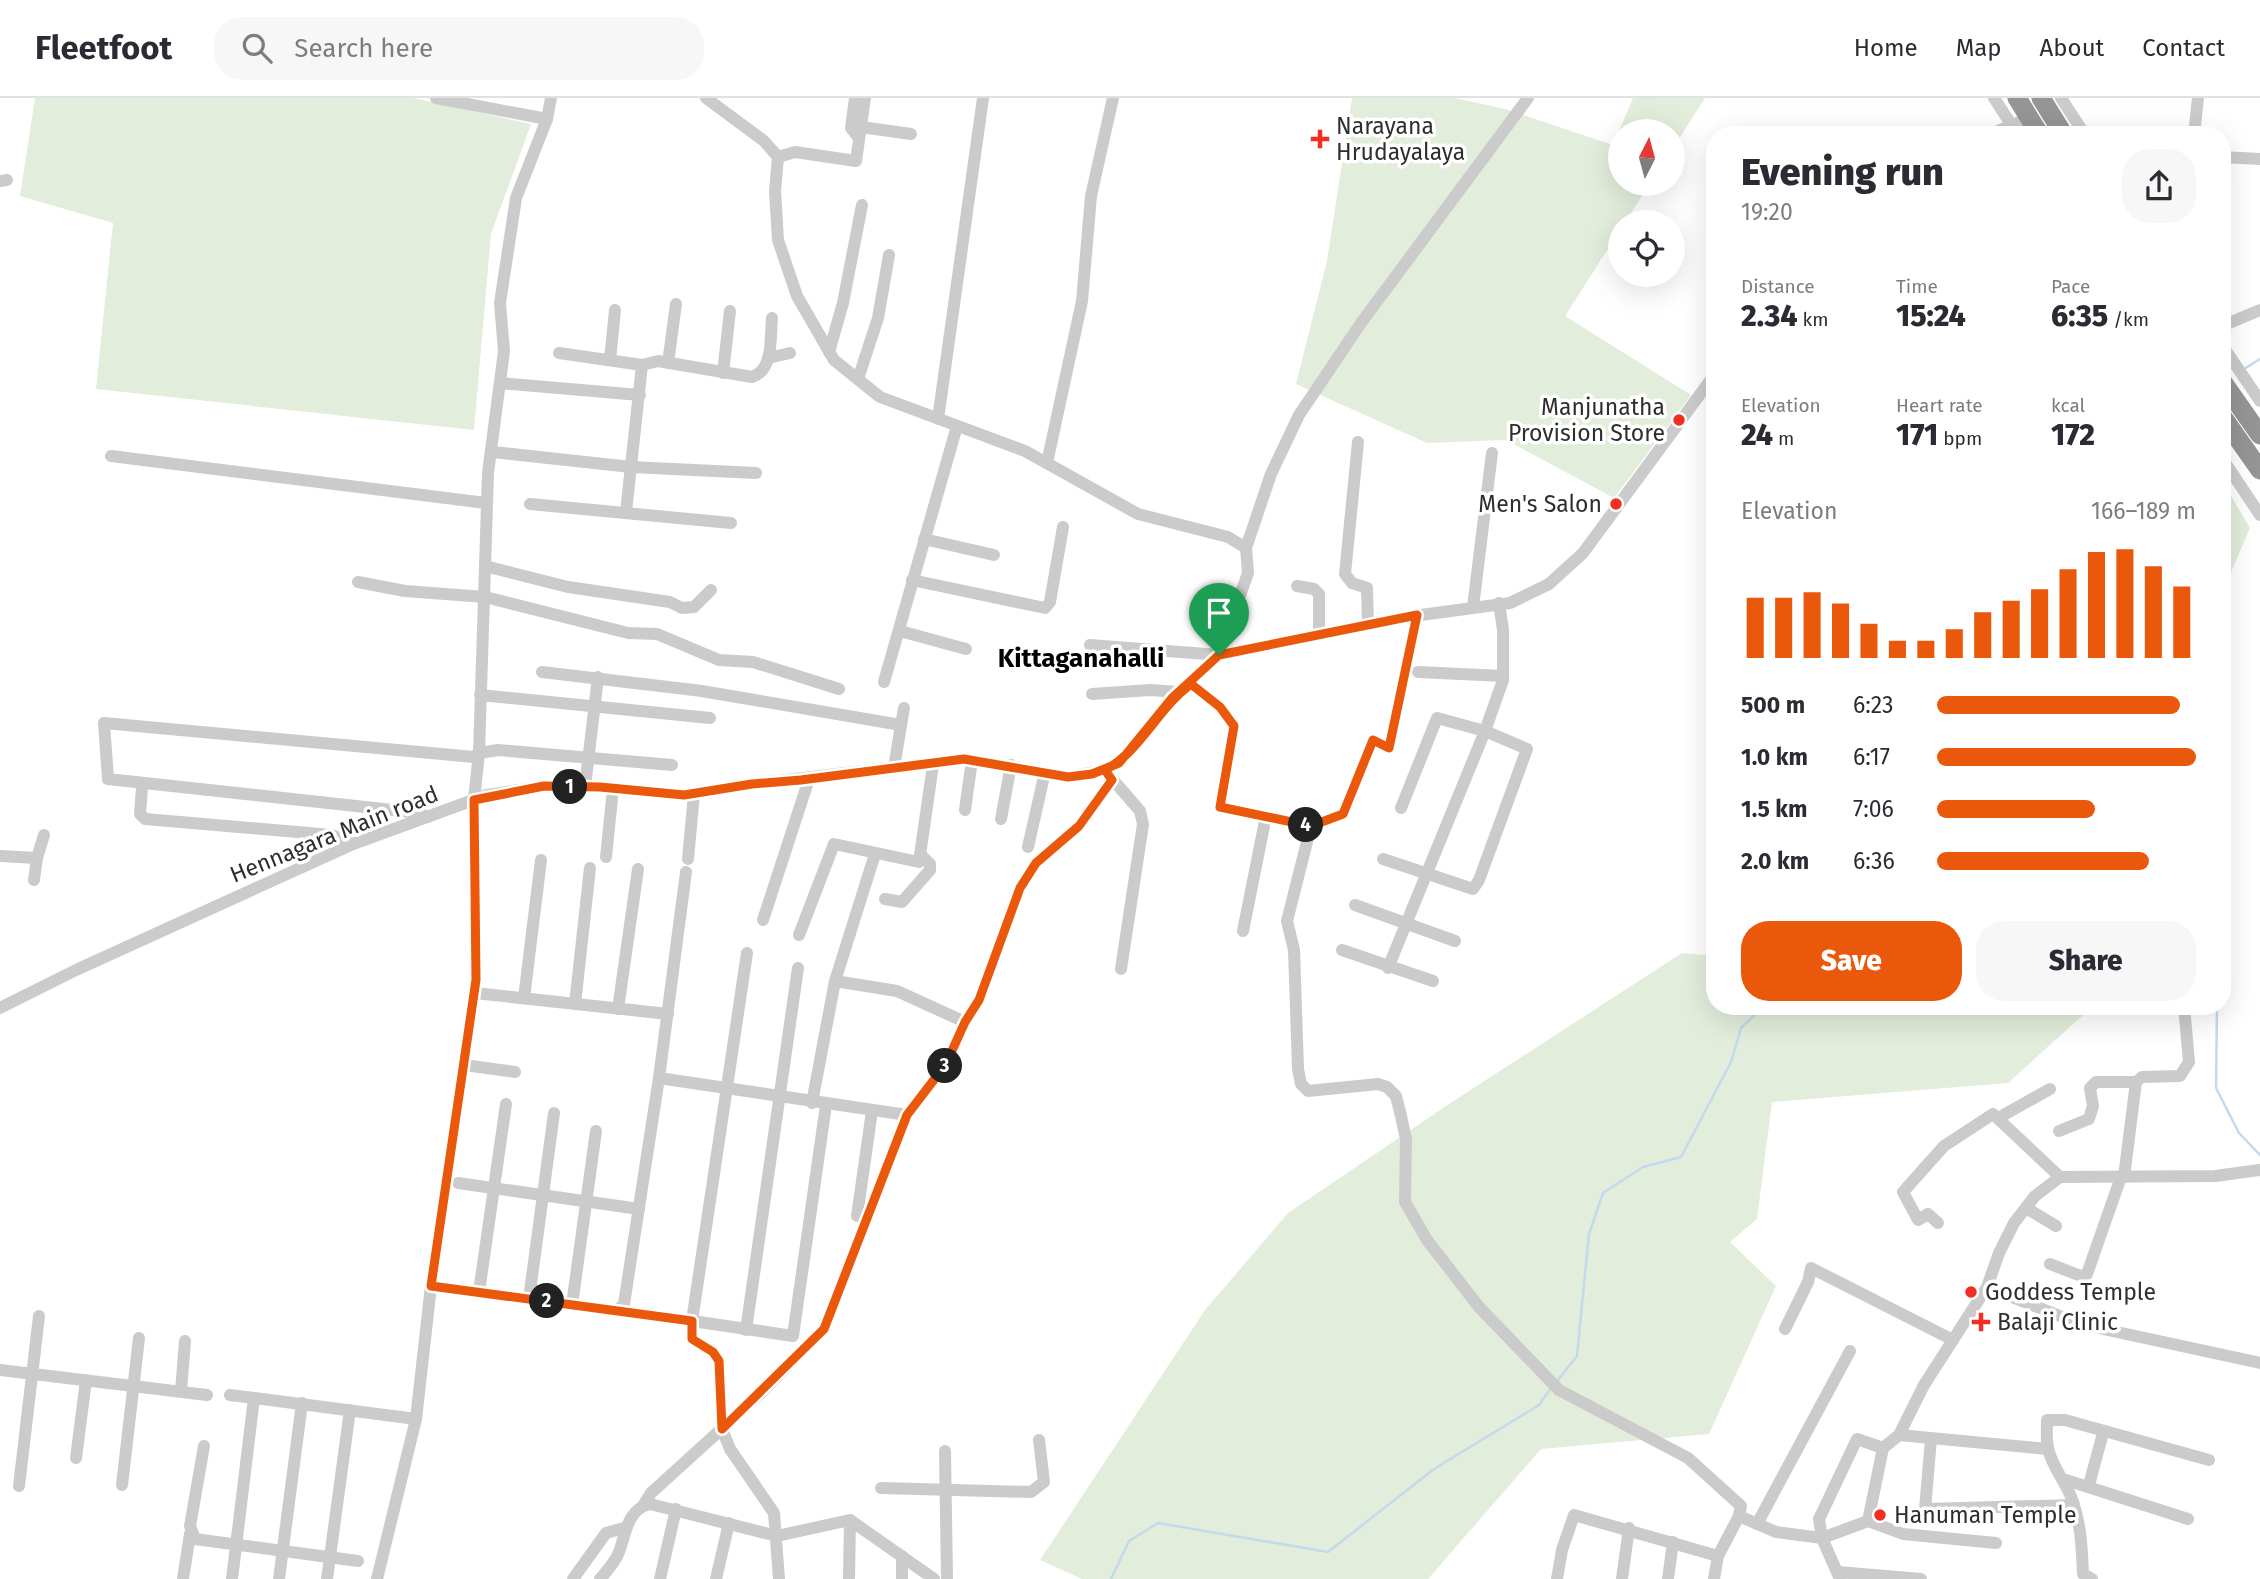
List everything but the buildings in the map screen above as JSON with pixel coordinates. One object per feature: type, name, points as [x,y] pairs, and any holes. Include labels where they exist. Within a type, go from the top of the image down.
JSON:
[{"type":"highway","points":[[2017,98],[2024,126]]},
{"type":"highway","points":[[2041,98],[2058,126]]},
{"type":"highway","points":[[2231,394],[2260,435]]},
{"type":"highway","points":[[2231,429],[2259,470]]},
{"type":"street","points":[[436,98],[547,119]]},
{"type":"street","points":[[377,1579],[416,1419],[431,1286],[475,993],[474,800],[479,752],[486,503],[504,351],[500,303],[516,198],[547,119],[551,98]]},
{"type":"street","points":[[706,98],[764,141],[778,157],[775,191],[778,240],[797,296],[829,352],[858,379],[880,397],[1025,451],[1138,514],[1227,537],[1246,548]]},
{"type":"street","points":[[855,98],[851,128],[860,133],[911,134]]},
{"type":"street","points":[[778,157],[795,152],[856,161],[865,98]]},
{"type":"street","points":[[938,419],[984,98]]},
{"type":"street","points":[[1047,463],[1082,301],[1091,196],[1113,98]]},
{"type":"street","points":[[1219,655],[1248,573],[1246,548],[1271,474],[1299,415],[1362,323],[1528,98]]},
{"type":"street","points":[[1994,98],[2023,126]]},
{"type":"street","points":[[2061,98],[2079,126]]},
{"type":"street","points":[[2195,126],[2198,98]]},
{"type":"street","points":[[2231,157],[2260,159]]},
{"type":"street","points":[[829,352],[843,303],[862,205]]},
{"type":"street","points":[[858,379],[878,318],[889,256]]},
{"type":"street","points":[[668,363],[676,304]]},
{"type":"street","points":[[610,360],[615,310]]},
{"type":"street","points":[[2231,322],[2260,310]]},
{"type":"street","points":[[723,373],[730,311]]},
{"type":"street","points":[[559,353],[642,365],[648,362],[668,363],[752,377],[765,369],[772,318]]},
{"type":"street","points":[[768,358],[790,353]]},
{"type":"street","points":[[2231,359],[2260,401]]},
{"type":"street","points":[[626,512],[642,365]]},
{"type":"street","points":[[500,383],[640,395]]},
{"type":"street","points":[[1090,645],[1219,655],[1417,615],[1510,603],[1549,584],[1583,553],[1706,386]]},
{"type":"street","points":[[884,682],[957,426]]},
{"type":"street","points":[[1358,442],[1345,574],[1352,583],[1367,588],[1368,624]]},
{"type":"street","points":[[493,452],[631,467],[756,473]]},
{"type":"street","points":[[1474,607],[1492,453]]},
{"type":"street","points":[[111,456],[486,503]]},
{"type":"street","points":[[2231,472],[2260,515]]},
{"type":"street","points":[[530,504],[731,523]]},
{"type":"street","points":[[912,580],[1045,608],[1050,602],[1063,527]]},
{"type":"street","points":[[924,540],[994,555]]},
{"type":"street","points":[[485,566],[568,587],[670,602],[682,608],[694,607],[711,590]]},
{"type":"street","points":[[358,582],[405,591],[485,597],[628,633],[657,634],[719,660],[753,662],[839,689]]},
{"type":"street","points":[[1297,586],[1314,589],[1319,594],[1319,634]]},
{"type":"street","points":[[1388,968],[1485,731],[1503,676],[1499,603]]},
{"type":"street","points":[[1191,684],[1220,707],[1234,726],[1220,807],[1311,826],[1343,814],[1373,740],[1389,748],[1417,615]]},
{"type":"street","points":[[900,631],[966,649]]},
{"type":"street","name":"Hennagara Main road","points":[[0,1008],[76,970],[353,844],[474,800],[544,786],[613,789],[652,794],[694,794],[752,784],[972,760],[1068,777],[1108,775],[1179,692],[1191,684],[1219,655]]},
{"type":"street","points":[[542,672],[702,691],[901,724]]},
{"type":"street","points":[[1418,672],[1503,676]]},
{"type":"street","points":[[585,787],[598,677]]},
{"type":"street","points":[[1092,694],[1150,690],[1179,692]]},
{"type":"street","points":[[480,695],[710,719]]},
{"type":"street","points":[[894,768],[904,708]]},
{"type":"street","points":[[1383,859],[1473,889],[1479,880],[1527,749],[1485,731],[1437,718],[1401,808]]},
{"type":"street","points":[[428,817],[420,813],[108,779],[104,723],[411,753],[474,757],[479,752],[498,750],[672,765]]},
{"type":"street","points":[[965,810],[972,760]]},
{"type":"street","points":[[799,934],[831,847],[837,844],[919,862],[922,856],[933,765]]},
{"type":"street","points":[[1001,818],[1011,765]]},
{"type":"street","points":[[1028,847],[1045,772]]},
{"type":"street","points":[[600,1579],[619,1554],[624,1528],[651,1493],[722,1429],[824,1329],[907,1115],[946,1064],[965,1022],[979,1000],[1020,888],[1036,863],[1079,826],[1108,775],[1140,811],[1143,824],[1121,969]]},
{"type":"street","points":[[763,920],[808,779]]},
{"type":"street","points":[[142,788],[140,814],[145,819],[332,835],[353,844]]},
{"type":"street","points":[[606,857],[613,789]]},
{"type":"street","points":[[619,1310],[624,1304],[659,1078],[694,794]]},
{"type":"street","points":[[1243,931],[1266,816]]},
{"type":"street","points":[[1311,826],[1287,921],[1294,950],[1296,1051],[1301,1084],[1308,1091],[1319,1092],[1378,1084],[1387,1087],[1396,1097],[1406,1139],[1405,1202],[1427,1240],[1479,1307],[1559,1390],[1688,1458],[1741,1506],[1739,1516],[1718,1556],[1714,1579]]},
{"type":"street","points":[[34,880],[44,835]]},
{"type":"street","points":[[812,1103],[835,981],[875,854]]},
{"type":"street","points":[[0,856],[37,858]]},
{"type":"street","points":[[885,899],[902,902],[930,870],[930,864],[922,856]]},
{"type":"street","points":[[524,998],[541,860]]},
{"type":"street","points":[[575,1004],[590,868]]},
{"type":"street","points":[[618,1009],[638,869]]},
{"type":"street","points":[[1355,905],[1455,941]]},
{"type":"street","points":[[1342,950],[1388,968],[1433,981]]},
{"type":"street","points":[[747,953],[692,1321],[692,1339],[713,1352],[719,1361],[722,1429],[730,1449],[774,1513],[779,1579]]},
{"type":"street","points":[[746,1330],[798,968]]},
{"type":"street","points":[[835,981],[897,991],[965,1022]]},
{"type":"street","points":[[475,993],[667,1014]]},
{"type":"street","points":[[2059,1131],[2090,1118],[2090,1088],[2096,1082],[2136,1082],[2142,1077],[2179,1076],[2186,1070],[2189,1062],[2185,1015]]},
{"type":"street","points":[[464,1065],[514,1072]]},
{"type":"street","points":[[659,1078],[812,1103],[907,1115]]},
{"type":"street","points":[[2050,1264],[2081,1276],[2087,1274],[2122,1177],[2136,1082]]},
{"type":"street","points":[[2000,1117],[2050,1089]]},
{"type":"street","points":[[479,1292],[506,1104]]},
{"type":"street","points":[[431,1286],[793,1336],[826,1105]]},
{"type":"street","points":[[857,1216],[872,1111]]},
{"type":"street","points":[[528,1299],[554,1113]]},
{"type":"street","points":[[1938,1223],[1928,1214],[1918,1220],[1903,1192],[1944,1146],[1993,1114],[2000,1117],[2060,1177]]},
{"type":"street","points":[[572,1305],[596,1131]]},
{"type":"street","points":[[1868,1521],[1883,1448],[1899,1435],[1924,1385],[1987,1287],[1999,1253],[2035,1196],[2060,1177],[2216,1176],[2260,1170]]},
{"type":"street","points":[[458,1184],[639,1209]]},
{"type":"street","points":[[2025,1208],[2056,1226]]},
{"type":"street","points":[[1786,1329],[1808,1282],[1811,1268],[1953,1340]]},
{"type":"street","points":[[1987,1287],[2080,1324],[2260,1363]]},
{"type":"street","points":[[19,1486],[40,1316]]},
{"type":"street","points":[[122,1485],[139,1338]]},
{"type":"street","points":[[181,1391],[186,1341]]},
{"type":"street","points":[[1757,1524],[1850,1351]]},
{"type":"street","points":[[0,1370],[208,1395]]},
{"type":"street","points":[[76,1458],[86,1380]]},
{"type":"street","points":[[230,1395],[416,1419]]},
{"type":"street","points":[[232,1579],[254,1398]]},
{"type":"street","points":[[279,1579],[302,1404]]},
{"type":"street","points":[[327,1579],[350,1410]]},
{"type":"street","points":[[2085,1577],[2074,1505],[2066,1479],[2056,1468],[2048,1449],[2047,1420],[2066,1420],[2103,1433],[2209,1460]]},
{"type":"street","points":[[2089,1485],[2103,1433]]},
{"type":"street","points":[[1899,1435],[1931,1439],[1963,1438],[2017,1448],[2048,1449]]},
{"type":"street","points":[[1883,1448],[1857,1439],[1819,1519],[1822,1538],[1839,1575],[1921,1579]]},
{"type":"street","points":[[1931,1439],[1925,1509],[2074,1505]]},
{"type":"street","points":[[881,1488],[1036,1490],[1044,1482],[1039,1440]]},
{"type":"street","points":[[183,1579],[204,1446]]},
{"type":"street","points":[[945,1451],[947,1579]]},
{"type":"street","points":[[2066,1479],[2188,1519]]},
{"type":"street","points":[[643,1506],[676,1509],[777,1536],[850,1520],[934,1579]]},
{"type":"street","points":[[660,1579],[676,1509]]},
{"type":"street","points":[[1557,1579],[1562,1550],[1574,1515],[1629,1528],[1718,1556]]},
{"type":"street","points":[[1739,1516],[1776,1532],[1822,1538],[1868,1521],[1903,1534],[1996,1543]]},
{"type":"street","points":[[849,1579],[850,1520]]},
{"type":"street","points":[[716,1579],[729,1523]]},
{"type":"street","points":[[573,1579],[606,1533],[624,1528]]},
{"type":"street","points":[[1622,1579],[1629,1528]]},
{"type":"street","points":[[190,1534],[195,1539],[358,1561]]},
{"type":"street","points":[[1668,1579],[1674,1542]]},
{"type":"street","points":[[902,1556],[902,1579]]},
{"type":"green space","points":[[35,98],[413,98],[531,124],[491,234],[474,430],[96,389],[113,223],[20,196]]},
{"type":"green space","points":[[1352,98],[1455,98],[1505,109],[1608,143],[1608,196],[1642,196],[1633,210],[1608,210],[1608,249],[1565,316],[1691,395],[1614,498],[1506,440],[1427,443],[1296,384],[1327,261]]},
{"type":"green space","points":[[1633,98],[1705,98],[1685,129],[1685,119],[1624,119]]},
{"type":"green space","points":[[2231,496],[2250,528],[2231,572]]},
{"type":"green space","points":[[1682,953],[1706,955],[1706,1015],[2083,1015],[2008,1083],[1772,1102],[1757,1219],[1730,1242],[1776,1286],[1709,1434],[1541,1449],[1428,1579],[1082,1579],[1040,1560],[1205,1310],[1288,1213],[1449,1104]]},
{"type":"waterway","points":[[2244,369],[2260,359]]},
{"type":"waterway","points":[[1558,1380],[1577,1356],[1589,1234],[1603,1193],[1643,1167],[1681,1157],[1731,1062],[1741,1028],[1755,1015]]},
{"type":"waterway","points":[[2217,1015],[2216,1088],[2239,1133],[2260,1155]]},
{"type":"waterway","points":[[1111,1579],[1129,1541],[1158,1523],[1328,1552],[1434,1469],[1539,1405],[1551,1388]]},
{"type":"place","name":"Narayana Hrudayalaya","points":[[1320,139]]},
{"type":"place","name":"Manjunatha Provision Store","points":[[1679,420]]},
{"type":"place","name":"Men's Salon","points":[[1616,504]]},
{"type":"place","name":"Goddess Temple","points":[[1971,1292]]},
{"type":"place","name":"Balaji Clinic","points":[[1981,1322]]},
{"type":"place","name":"Hanuman Temple","points":[[1880,1515]]},
{"type":"district","name":"Kittaganahalli","points":[[1081,658]]},
{"type":"route","points":[[1219,655],[1191,684],[1172,698],[1119,763],[1082,776],[1068,777],[984,760],[964,759],[933,765],[752,784],[684,795],[600,787],[544,786],[487,795],[474,800],[476,980],[431,1286],[692,1321],[692,1339],[713,1352],[719,1361],[722,1429],[824,1329],[907,1115],[915,1108],[946,1064],[965,1022],[979,1000],[1020,888],[1036,863],[1079,826],[1112,780],[1105,770],[1119,763],[1172,698],[1179,692],[1191,684],[1220,707],[1234,726],[1220,807],[1311,826],[1343,814],[1373,740],[1389,748],[1417,615],[1219,655]]}]
